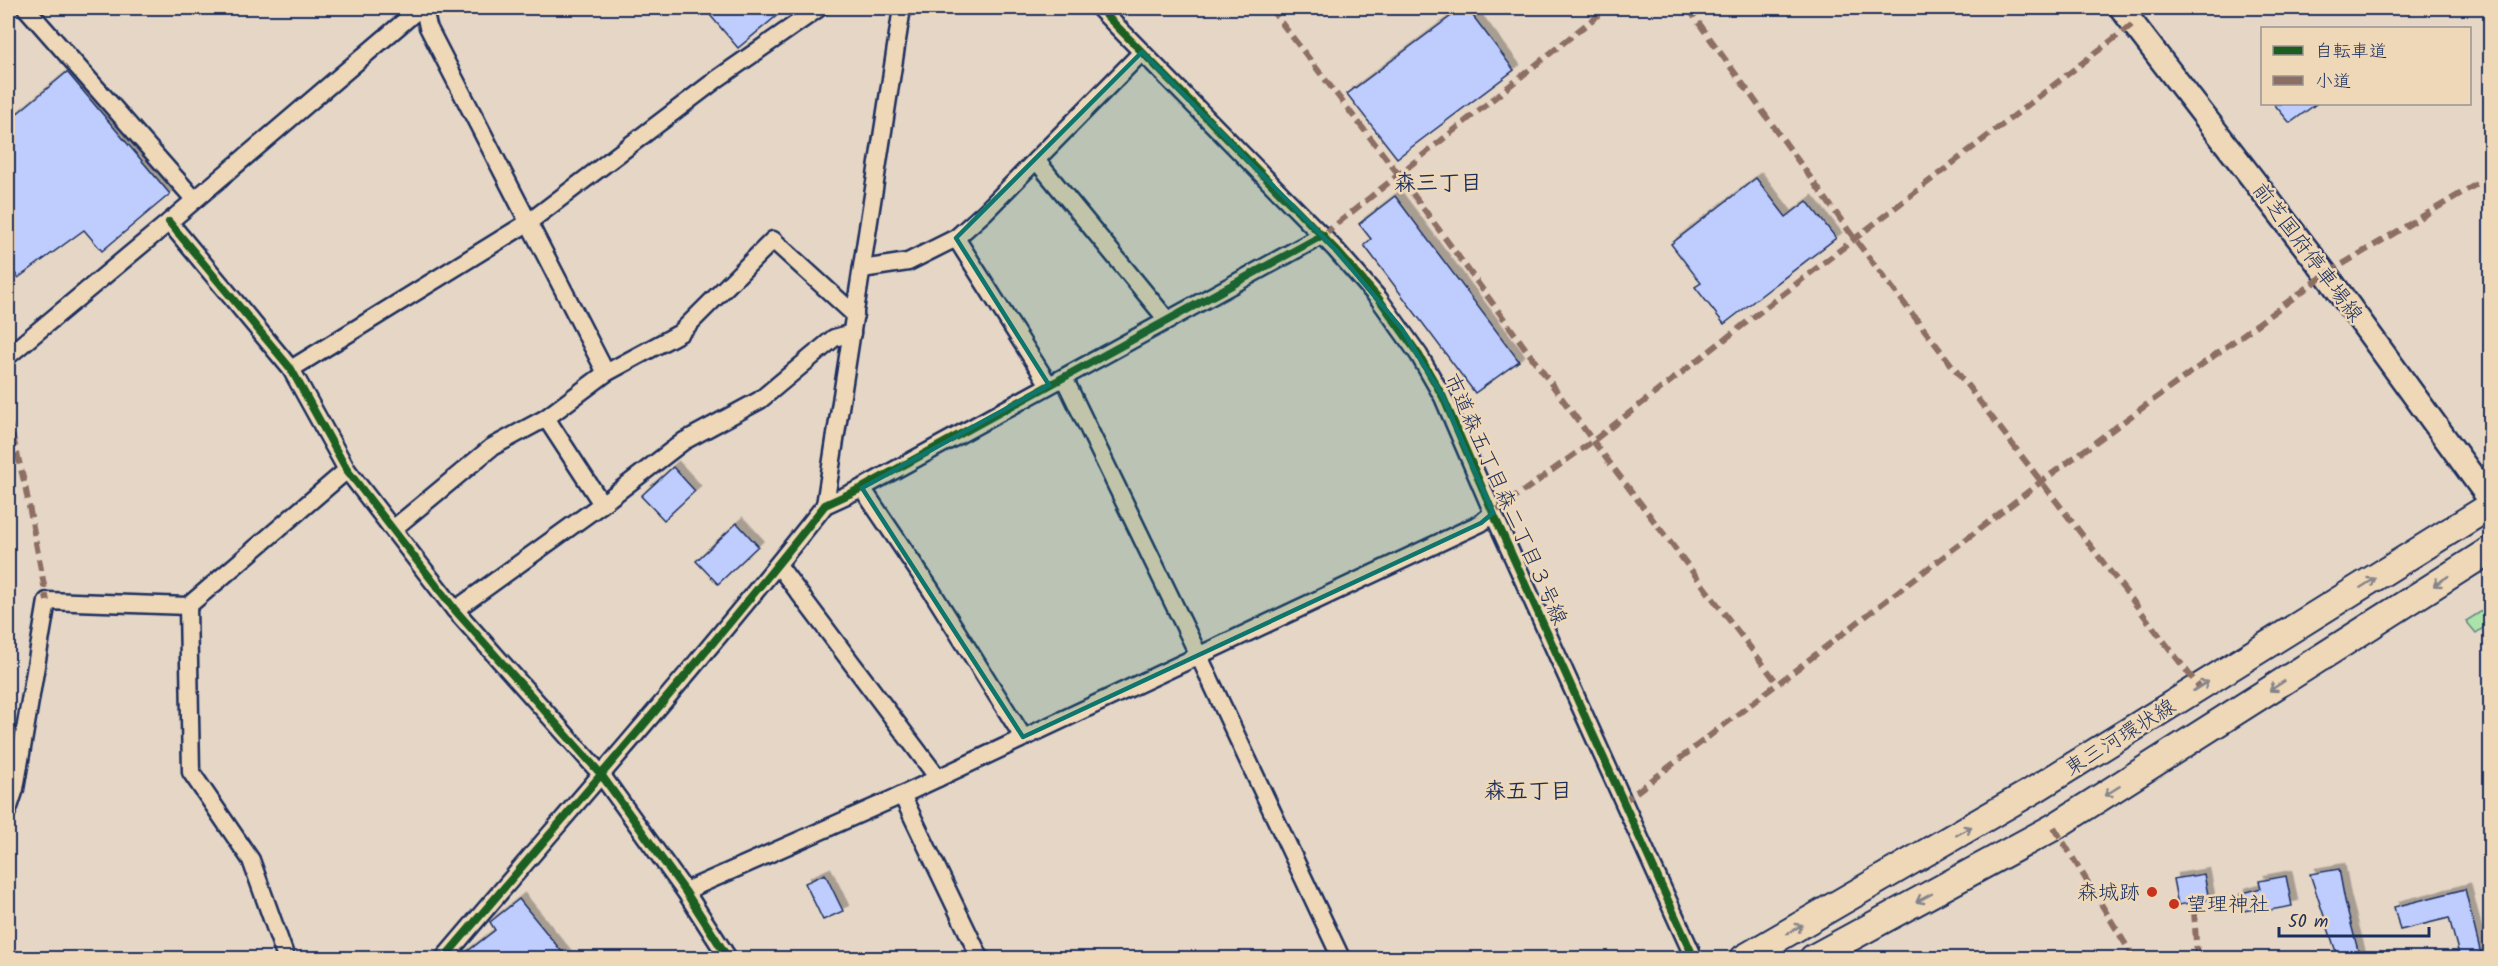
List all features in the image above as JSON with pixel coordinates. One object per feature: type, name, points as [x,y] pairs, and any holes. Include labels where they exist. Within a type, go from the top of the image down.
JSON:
[{"type":"main road","name":"前芝国府停車場線","points":[[2121,8],[2326,274],[2490,500]]},
{"type":"main road","name":"東三河環状線","points":[[1744,958],[2034,790],[2490,506]]},
{"type":"main road","name":"東三河環状線","points":[[1813,958],[2054,827],[2490,550]]},
{"type":"street","points":[[26,8],[194,199]]},
{"type":"street","points":[[8,356],[422,8],[428,27],[606,373]]},
{"type":"street","points":[[291,369],[529,222],[717,79],[819,8]]},
{"type":"street","points":[[825,505],[902,8]]},
{"type":"street","name":"市道森五丁目森二丁目３号線","points":[[1099,8],[1323,235],[1379,299],[1419,355],[1443,397],[1694,958]]},
{"type":"street","points":[[862,269],[908,262],[956,238],[1142,52]]},
{"type":"street","points":[[1036,160],[1168,321]]},
{"type":"street","points":[[169,222],[291,369],[347,470],[455,610],[600,773],[686,891],[728,958]]},
{"type":"street","points":[[444,958],[600,773],[653,716],[825,505],[862,488],[1323,235]]},
{"type":"street","points":[[956,238],[1049,386]]},
{"type":"street","points":[[393,530],[492,447],[546,418],[606,373],[680,333],[773,240],[855,315]]},
{"type":"street","points":[[455,610],[602,504],[684,441],[760,400],[834,338],[852,333]]},
{"type":"street","points":[[1064,378],[1198,654],[1341,958]]},
{"type":"street","points":[[546,418],[602,504]]},
{"type":"street","points":[[8,810],[15,789],[47,601],[188,606],[347,470]]},
{"type":"street","points":[[862,488],[932,590],[1023,737]]},
{"type":"street","points":[[686,891],[902,795],[1481,523],[1493,513]]},
{"type":"street","points":[[778,565],[938,778]]},
{"type":"street","points":[[188,606],[191,772],[251,860],[286,958]]},
{"type":"street","points":[[902,795],[980,958]]},
{"type":"highlighted area","points":[[1142,52],[1336,250],[1402,329],[1443,397],[1493,513],[1481,523],[1023,737],[862,488],[1049,385],[956,238]]},
{"type":"green space","points":[[2490,606],[2490,623],[2476,633],[2466,621]]},
{"type":"building","points":[[704,8],[786,8],[738,48]]},
{"type":"building","points":[[1462,8],[1467,8],[1514,70],[1397,158],[1347,94]]},
{"type":"building","points":[[67,72],[170,194],[102,251],[84,230],[18,278],[8,262],[8,121]]},
{"type":"building","points":[[2275,105],[2315,105],[2290,123]]},
{"type":"building","points":[[1756,178],[1786,217],[1807,201],[1836,238],[1724,324],[1695,287],[1701,283],[1671,244]]},
{"type":"building","points":[[1395,196],[1519,361],[1475,393],[1364,245],[1371,239],[1359,224]]},
{"type":"building","points":[[673,467],[695,491],[664,520],[641,496]]},
{"type":"building","points":[[737,523],[758,546],[718,584],[696,561]]},
{"type":"building","points":[[2339,869],[2360,958],[2338,958],[2310,874]]},
{"type":"building","points":[[825,874],[843,911],[823,920],[805,883]]},
{"type":"building","points":[[2204,874],[2209,900],[2178,905],[2173,879]]},
{"type":"building","points":[[2286,876],[2292,906],[2265,911],[2264,907],[2243,911],[2240,894],[2261,888],[2259,881]]},
{"type":"building","points":[[2465,889],[2482,958],[2460,958],[2449,918],[2400,930],[2394,907]]},
{"type":"building","points":[[519,899],[567,958],[459,958],[495,930],[490,922]]},
{"type":"marked path","points":[[1270,8],[1399,175],[1593,441],[1778,684]]},
{"type":"marked path","points":[[1323,235],[1607,8]]},
{"type":"marked path","points":[[1688,8],[1854,238],[2199,687]]},
{"type":"marked path","points":[[1493,513],[1593,441],[2134,23]]},
{"type":"marked path","points":[[1622,803],[2042,481],[2326,274],[2490,176]]},
{"type":"marked path","points":[[8,418],[25,485],[47,601]]},
{"type":"marked path","points":[[2054,827],[2134,958]]},
{"type":"marked path","points":[[2194,910],[2197,958]]},
{"type":"cycle path","points":[[1099,8],[1336,250],[1379,299],[1419,355],[1443,397],[1694,958]]},
{"type":"cycle path","points":[[169,222],[291,369],[347,470],[455,610],[600,773],[685,891],[728,958]]},
{"type":"cycle path","points":[[444,958],[685,677],[825,505],[862,488],[1323,235]]},
{"type":"place","name":"森城跡","points":[[2152,892]]},
{"type":"place","name":"望理神社","points":[[2174,904]]},
{"type":"district","name":"森三丁目","points":[[1438,182]]},
{"type":"district","name":"森五丁目","points":[[1528,790]]}]
